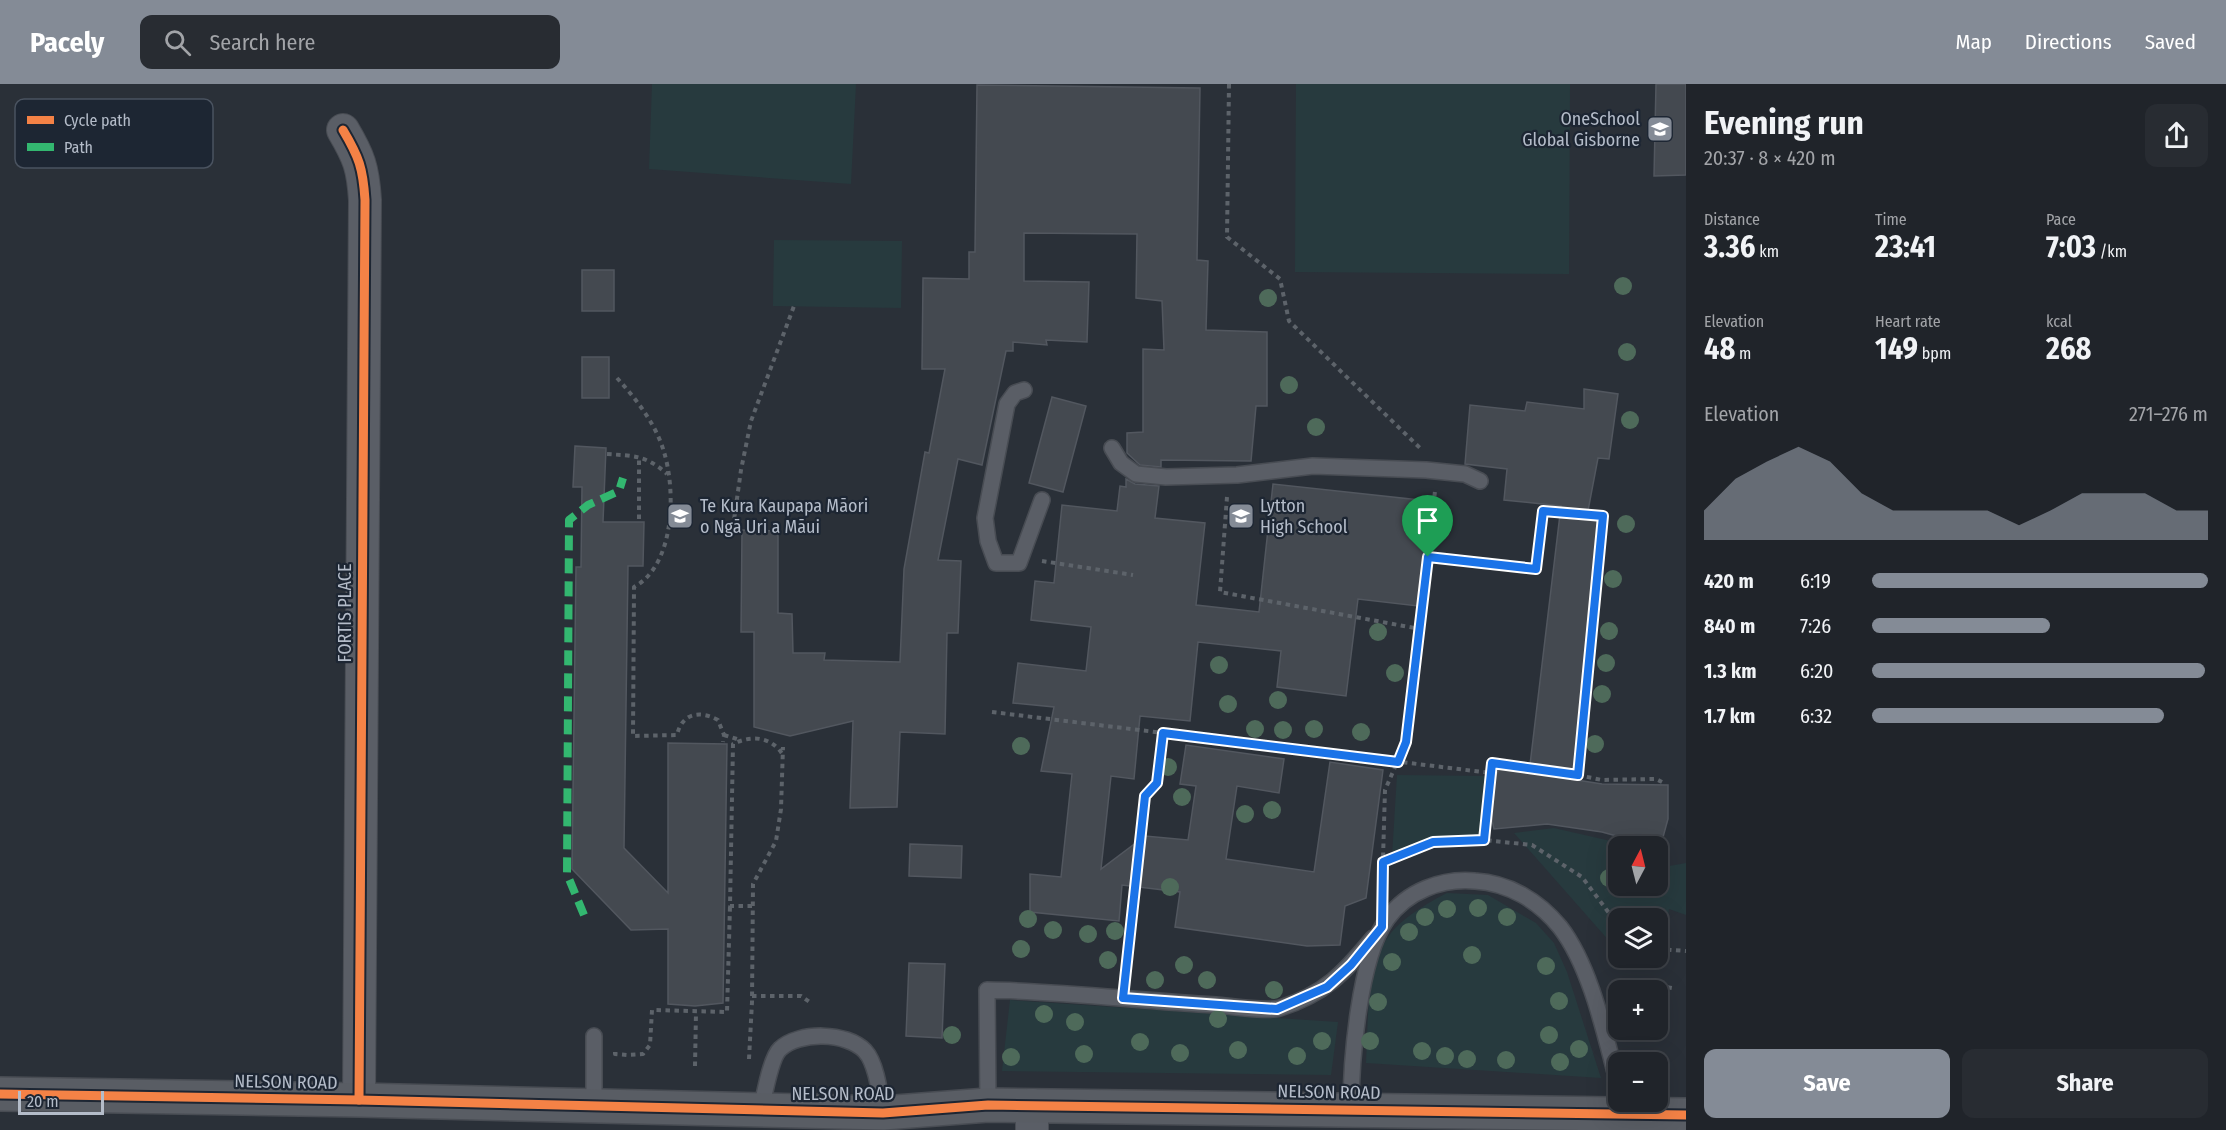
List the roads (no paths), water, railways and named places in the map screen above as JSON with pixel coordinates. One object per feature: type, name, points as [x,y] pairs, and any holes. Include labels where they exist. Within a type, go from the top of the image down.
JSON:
[{"type":"street","name":"FORTIS PLACE","points":[[343,130],[358,155],[363,175],[365,200],[359,1100]]},
{"type":"street","name":"NELSON ROAD","points":[[0,1094],[883,1113],[988,1105],[1032,1118],[1608,1099]]},
{"type":"street","name":"NELSON ROAD","points":[[1668,1111],[1686,1115]]},
{"type":"lane","points":[[1024,390],[1015,393],[1006,404],[985,518],[988,541],[996,563],[1019,563],[1042,500]]},
{"type":"lane","points":[[1112,448],[1121,464],[1136,474],[1167,477],[1229,475],[1313,466],[1441,471],[1465,474],[1480,481]]},
{"type":"lane","points":[[988,1105],[987,990],[1047,991],[1277,1009],[1327,987],[1351,965],[1388,918],[1407,899],[1434,885],[1466,880],[1496,884],[1526,897],[1552,918],[1572,946],[1593,998],[1608,1054]]},
{"type":"lane","points":[[1352,1109],[1352,1063],[1356,1029],[1369,963],[1382,927]]},
{"type":"lane","points":[[594,1036],[594,1106]]},
{"type":"lane","points":[[761,1110],[771,1067],[778,1050],[797,1038],[822,1036],[849,1040],[866,1052],[875,1072],[883,1113]]},
{"type":"place","name":"OneSchool Global Gisborne","points":[[1660,129]]},
{"type":"place","name":"Te Kura Kaupapa Māori o Ngā Uri a Māui","points":[[680,516]]},
{"type":"place","name":"Lytton High School","points":[[1241,516]]}]
